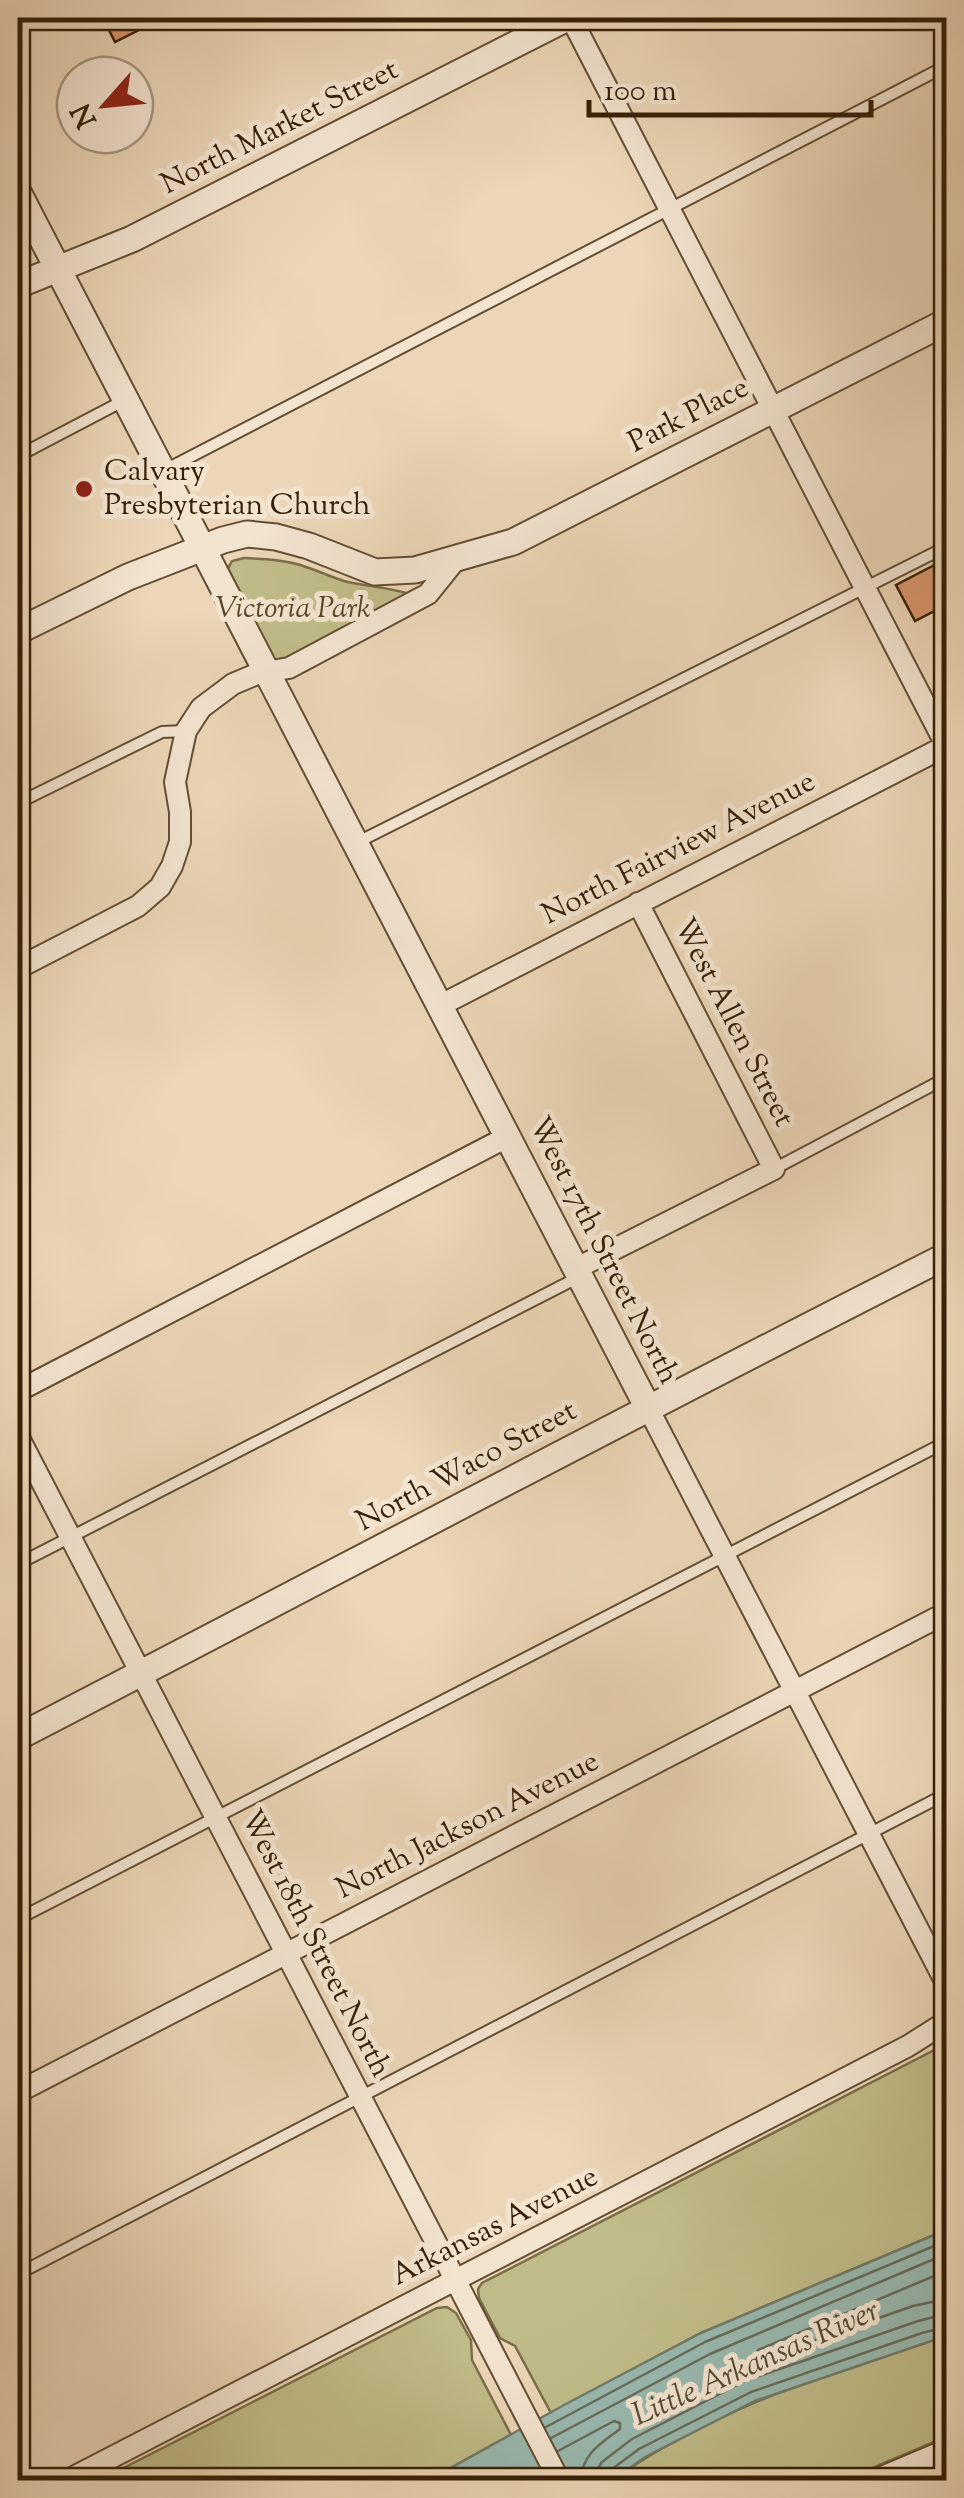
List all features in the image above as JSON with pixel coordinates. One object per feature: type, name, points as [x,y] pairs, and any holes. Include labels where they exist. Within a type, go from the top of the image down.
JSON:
[{"type":"street","points":[[569,18],[946,746]]},
{"type":"street","name":"North Market Street","points":[[18,285],[132,240],[569,18]]},
{"type":"street","name":"West 17th Street North","points":[[18,192],[946,1984]]},
{"type":"street","name":"Park Place","points":[[18,630],[128,576],[247,534],[309,546],[375,572],[415,570],[513,542],[946,322]]},
{"type":"street","points":[[18,968],[138,906],[160,887],[180,842],[175,782],[186,731],[201,708],[233,684],[288,668],[428,594],[457,558]]},
{"type":"street","name":"North Fairview Avenue","points":[[439,1006],[946,746]]},
{"type":"street","name":"West Allen Street","points":[[638,903],[774,1169]]},
{"type":"street","points":[[18,1391],[507,1137]]},
{"type":"street","points":[[577,1273],[774,1169]]},
{"type":"street","name":"North Waco Street","points":[[18,1737],[946,1256]]},
{"type":"street","name":"West 18th Street North","points":[[18,1436],[558,2480]]},
{"type":"street","name":"North Jackson Avenue","points":[[18,2092],[946,1613]]},
{"type":"street","name":"Arkansas Avenue","points":[[68,2480],[908,2046],[946,2022]]},
{"type":"street","points":[[874,2480],[946,2450]]},
{"type":"lane","points":[[162,472],[946,66]]},
{"type":"lane","points":[[18,456],[125,400]]},
{"type":"lane","points":[[355,844],[946,547]]},
{"type":"lane","points":[[18,803],[162,732],[186,731]]},
{"type":"lane","points":[[774,1169],[946,1078]]},
{"type":"lane","points":[[18,1564],[577,1273]]},
{"type":"lane","points":[[18,1919],[946,1442]]},
{"type":"lane","points":[[18,2274],[946,1794]]},
{"type":"green space","name":"Victoria Park","points":[[244,558],[299,565],[344,581],[406,593],[408,599],[285,663],[275,663],[227,570],[232,561]]},
{"type":"green space","points":[[946,2044],[946,2230],[701,2333],[551,2413],[515,2346],[500,2338],[479,2298],[482,2283]]},
{"type":"green space","points":[[447,2307],[456,2313],[471,2340],[472,2360],[511,2435],[429,2480],[100,2480],[437,2308]]},
{"type":"green space","points":[[946,2336],[946,2437],[844,2480],[613,2480],[650,2455],[731,2413],[817,2378]]},
{"type":"water","name":"Little Arkansas River","points":[[946,2230],[946,2336],[755,2401],[645,2457],[613,2480],[429,2480],[701,2333]]},
{"type":"building","points":[[103,18],[163,18],[115,42]]},
{"type":"building","points":[[946,559],[946,605],[915,621],[896,585]]},
{"type":"place","name":"Calvary Presbyterian Church","points":[[84,489]]}]
